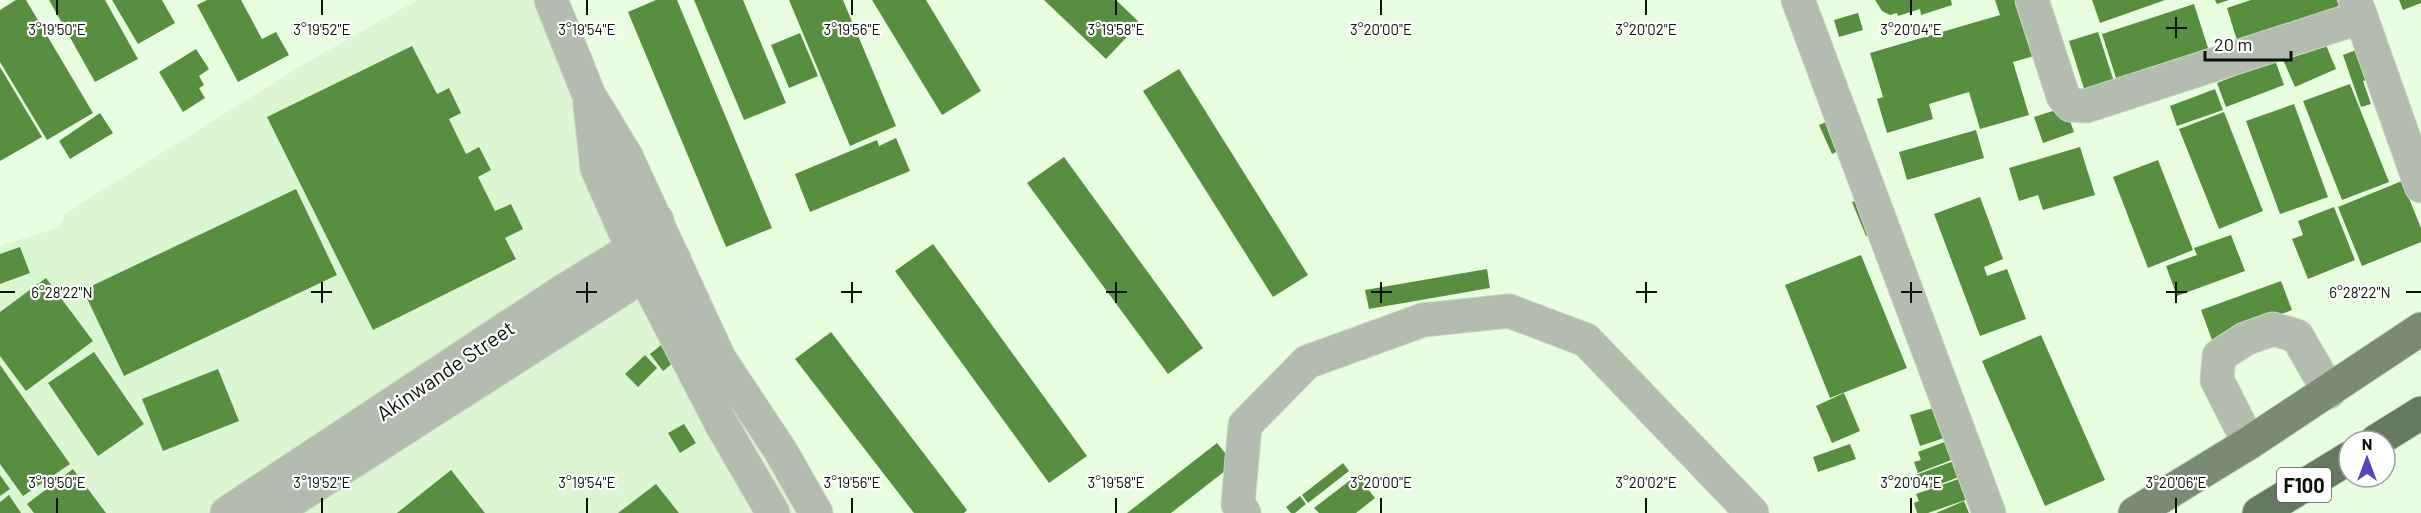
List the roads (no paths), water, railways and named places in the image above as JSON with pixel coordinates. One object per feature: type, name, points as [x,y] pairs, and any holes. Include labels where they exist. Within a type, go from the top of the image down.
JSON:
[{"type":"highway","points":[[2395,429],[2421,413]]},
{"type":"highway","name":"F100","points":[[2259,513],[2337,465]]},
{"type":"main road","points":[[2135,513],[2329,392],[2421,329]]},
{"type":"street","points":[[551,0],[589,94],[626,156],[719,358],[780,450],[816,513]]},
{"type":"street","points":[[1798,0],[1989,513]]},
{"type":"street","points":[[2032,0],[2062,96],[2071,105],[2086,106],[2358,8],[2421,186]]},
{"type":"street","points":[[589,94],[597,168],[638,262],[723,427],[773,513]]},
{"type":"street","name":"Akinwande Street","points":[[272,513],[638,262],[657,220]]},
{"type":"street","name":"Akinwande Street","points":[[227,513],[560,293],[638,262],[674,259]]},
{"type":"street","points":[[1244,513],[1238,504],[1245,425],[1307,362],[1423,320],[1509,311],[1586,340],[1752,513]]},
{"type":"street","points":[[2248,444],[2217,380],[2219,356],[2245,339],[2273,329],[2297,336],[2329,392]]}]
